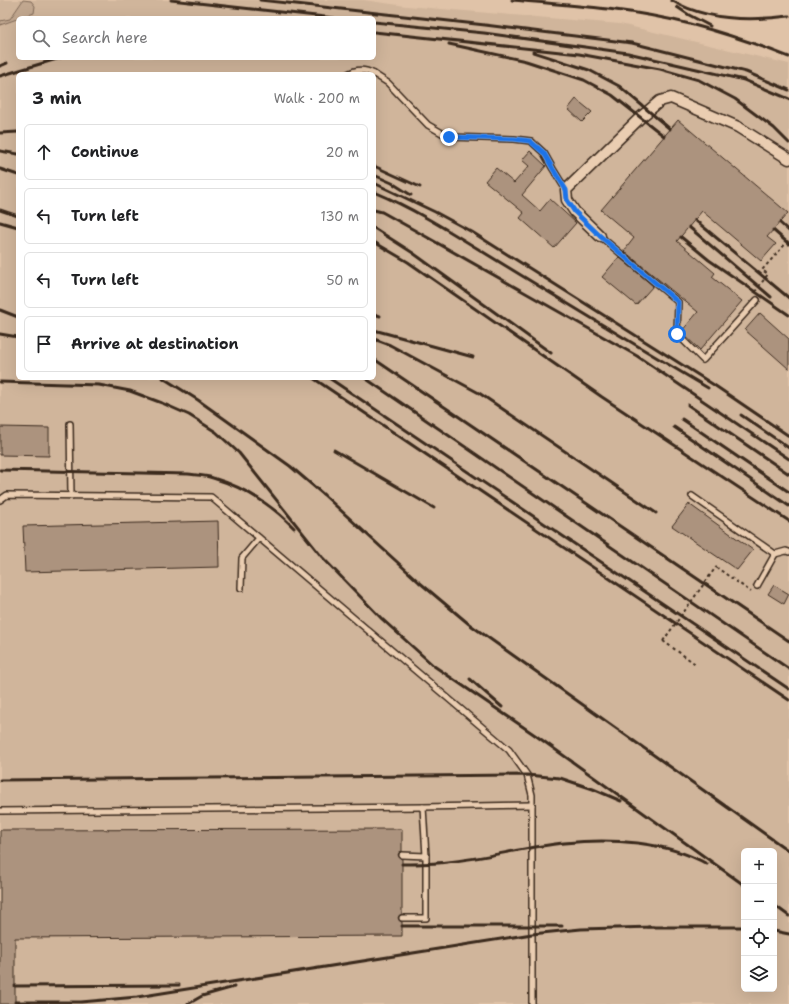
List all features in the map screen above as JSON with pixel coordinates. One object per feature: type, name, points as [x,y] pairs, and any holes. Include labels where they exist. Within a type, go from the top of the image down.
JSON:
[{"type":"street","points":[[600,236],[575,212],[567,200],[566,190],[641,117],[660,101],[671,98],[738,127],[789,159]]},
{"type":"lane","points":[[352,72],[366,70],[370,72]]},
{"type":"lane","points":[[376,75],[388,83],[428,125],[449,137],[514,139],[530,141],[544,153],[566,190]]},
{"type":"lane","points":[[600,236],[678,302],[677,334],[703,360],[757,300]]},
{"type":"lane","points":[[70,424],[71,496]]},
{"type":"lane","points":[[0,500],[7,495],[211,497],[509,750],[527,775],[532,795],[532,1004]]},
{"type":"lane","points":[[692,496],[775,554]]},
{"type":"lane","points":[[241,588],[242,558],[259,538]]},
{"type":"lane","points":[[757,586],[775,554],[786,551],[789,552]]},
{"type":"lane","points":[[0,811],[423,808],[532,805]]},
{"type":"lane","points":[[402,918],[426,918],[426,856],[423,808]]},
{"type":"lane","points":[[402,855],[426,856]]},
{"type":"path","points":[[757,300],[752,296],[768,274],[762,270],[789,240]]},
{"type":"path","points":[[697,665],[663,641],[716,567],[752,592]]},
{"type":"shaded area","points":[[0,0],[363,0],[406,6],[620,24],[789,64],[789,1004],[0,1004]]},
{"type":"shaded area","points":[[23,0],[31,1],[35,6],[34,13],[26,16],[16,16],[16,19],[0,25],[0,21],[10,19]]},
{"type":"building","points":[[576,99],[592,112],[582,122],[568,109]]},
{"type":"building","points":[[678,120],[788,213],[767,237],[776,244],[761,261],[702,211],[677,241],[715,273],[712,277],[742,301],[700,350],[681,332],[698,312],[624,251],[634,238],[601,210]]},
{"type":"building","points":[[530,151],[546,166],[522,195],[540,211],[550,199],[576,223],[554,248],[520,218],[524,213],[485,181],[496,168],[514,183],[529,166],[522,160]]},
{"type":"building","points":[[619,257],[653,286],[636,305],[602,277]]},
{"type":"building","points":[[760,313],[789,339],[789,369],[745,330]]},
{"type":"building","points":[[0,427],[49,428],[49,456],[0,455]]},
{"type":"building","points":[[689,504],[753,550],[737,570],[672,526]]},
{"type":"building","points":[[218,521],[219,567],[25,572],[23,526]]},
{"type":"building","points":[[774,585],[789,594],[784,604],[768,594]]},
{"type":"building","points":[[402,829],[402,851],[398,855],[402,859],[402,914],[398,918],[402,922],[402,936],[15,938],[15,1004],[0,1004],[0,830]]},
{"type":"railway","points":[[171,0],[316,16]]},
{"type":"railway","points":[[260,0],[632,43],[746,72],[789,90]]},
{"type":"railway","points":[[512,0],[601,8],[668,19],[728,35],[789,57]]},
{"type":"railway","points":[[671,0],[685,7],[714,16],[744,19],[789,16]]},
{"type":"railway","points":[[677,7],[710,26]]},
{"type":"railway","points":[[376,22],[484,33],[628,53],[744,80],[789,99]]},
{"type":"railway","points":[[376,32],[579,54],[660,69],[699,80],[735,99],[774,128],[789,143]]},
{"type":"railway","points":[[449,44],[526,61],[584,80],[612,95],[664,136]]},
{"type":"railway","points":[[533,52],[589,70],[619,86],[670,129]]},
{"type":"railway","points":[[0,76],[53,60]]},
{"type":"railway","points":[[0,66],[7,63]]},
{"type":"railway","points":[[0,133],[16,132]]},
{"type":"railway","points":[[0,151],[16,154]]},
{"type":"railway","points":[[376,167],[420,187]]},
{"type":"railway","points":[[0,169],[16,174]]},
{"type":"railway","points":[[376,176],[392,183],[411,195]]},
{"type":"railway","points":[[376,184],[435,212],[472,232],[714,385],[789,436]]},
{"type":"railway","points":[[376,193],[441,226],[708,388]]},
{"type":"railway","points":[[0,210],[16,215]]},
{"type":"railway","points":[[376,210],[382,212],[637,356],[789,459]]},
{"type":"railway","points":[[695,220],[789,298]]},
{"type":"railway","points":[[0,222],[16,226]]},
{"type":"railway","points":[[780,223],[789,231]]},
{"type":"railway","points":[[689,227],[771,297]]},
{"type":"railway","points":[[376,229],[413,253],[551,353]]},
{"type":"railway","points":[[773,230],[789,244]]},
{"type":"railway","points":[[681,237],[709,260],[789,315]]},
{"type":"railway","points":[[376,243],[408,262],[602,397],[789,521]]},
{"type":"railway","points":[[0,310],[16,316]]},
{"type":"railway","points":[[376,315],[380,316]]},
{"type":"railway","points":[[376,331],[473,357]]},
{"type":"railway","points":[[0,334],[16,337]]},
{"type":"railway","points":[[376,340],[390,345],[479,393],[656,513]]},
{"type":"railway","points":[[376,360],[789,641]]},
{"type":"railway","points":[[166,380],[198,400],[290,466],[419,582],[469,624],[789,851]]},
{"type":"railway","points":[[316,380],[789,700]]},
{"type":"railway","points":[[332,380],[789,689]]},
{"type":"railway","points":[[368,380],[789,669]]},
{"type":"railway","points":[[0,382],[99,385],[130,391],[189,415],[216,432],[239,453],[322,557],[382,619],[434,666],[535,735],[743,884]]},
{"type":"railway","points":[[688,405],[789,474]]},
{"type":"railway","points":[[741,415],[789,448]]},
{"type":"railway","points":[[682,419],[789,492]]},
{"type":"railway","points":[[674,427],[789,506]]},
{"type":"railway","points":[[334,450],[434,508]]},
{"type":"railway","points":[[0,470],[188,474],[207,476],[235,486],[267,504],[294,528]]},
{"type":"railway","points":[[470,679],[502,707]]},
{"type":"railway","points":[[0,780],[527,775],[560,778],[593,789],[621,801]]},
{"type":"railway","points":[[402,864],[441,863],[549,845],[600,841],[619,841],[656,846],[674,850],[707,864]]},
{"type":"railway","points":[[777,907],[789,916]]},
{"type":"railway","points":[[402,926],[562,926]]},
{"type":"railway","points":[[648,927],[741,927]]},
{"type":"railway","points":[[15,1002],[81,1002],[137,997],[532,934],[581,929],[653,927]]},
{"type":"railway","points":[[777,932],[789,934]]},
{"type":"railway","points":[[15,986],[179,985]]},
{"type":"railway","points":[[188,1004],[202,996],[234,987]]},
{"type":"route","points":[[449,137],[514,139],[530,141],[544,153],[566,190],[567,200],[575,212],[600,236],[678,302],[677,334]]}]
